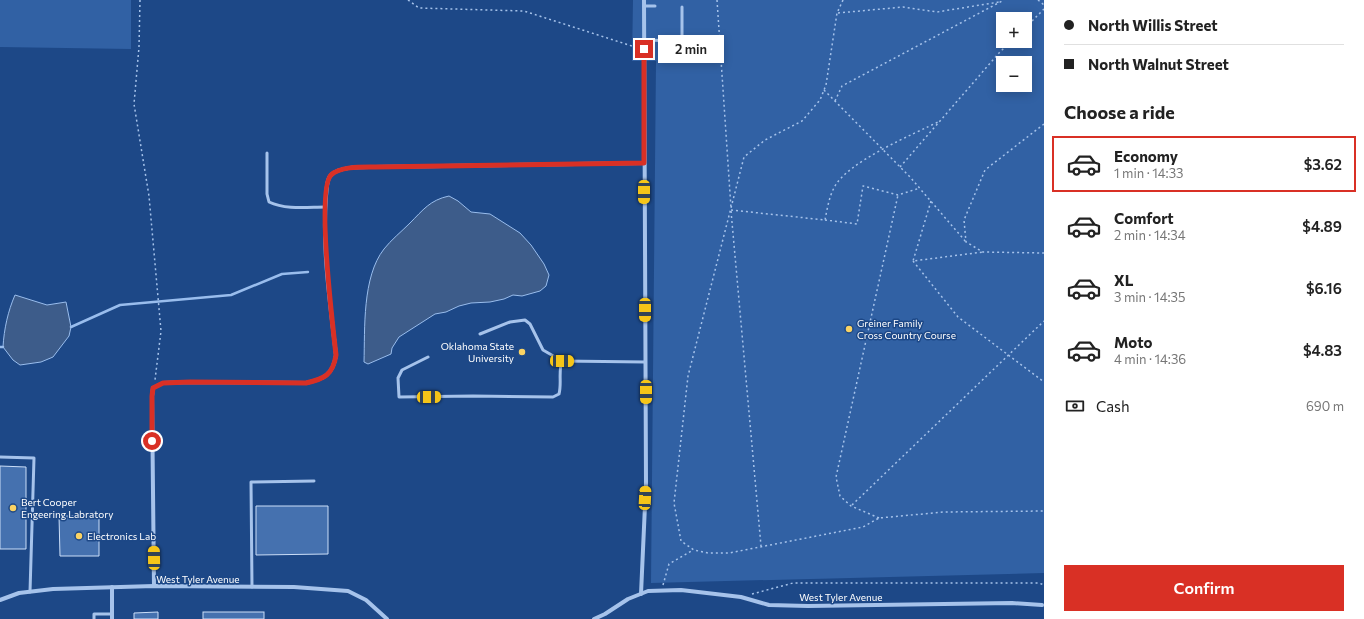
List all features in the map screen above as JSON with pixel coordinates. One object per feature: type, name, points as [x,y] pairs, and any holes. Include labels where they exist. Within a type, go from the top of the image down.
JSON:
[{"type":"street","points":[[641,594],[646,482],[644,0]]},
{"type":"street","points":[[154,586],[152,464],[153,388],[163,383],[190,382],[306,383],[320,380],[327,375],[334,365],[336,355],[328,287],[325,238],[325,207],[328,180],[332,174],[347,168],[644,163]]},
{"type":"street","name":"West Tyler Avenue","points":[[0,600],[19,593],[53,589],[154,586],[294,587],[348,591],[366,600],[387,619]]},
{"type":"street","points":[[112,587],[112,616]]},
{"type":"street","name":"West Tyler Avenue","points":[[594,619],[605,614],[628,599],[641,594],[648,592],[681,590],[741,597],[769,605],[808,606],[1012,603],[1042,605]]},
{"type":"lane","points":[[644,6],[656,6]]},
{"type":"lane","points":[[644,40],[682,41],[682,7]]},
{"type":"lane","points":[[267,153],[267,194],[269,202],[276,206],[287,207],[325,207]]},
{"type":"lane","points":[[480,334],[510,322],[525,320],[530,324],[543,350],[562,361],[646,362]]},
{"type":"lane","points":[[428,356],[402,370],[398,378],[399,397],[473,396],[553,398],[559,394],[561,388],[560,365],[562,361]]},
{"type":"lane","points":[[0,457],[34,458],[30,592]]},
{"type":"lane","points":[[252,587],[251,482],[314,481]]},
{"type":"lane","points":[[94,619],[94,614],[112,616]]},
{"type":"path","points":[[140,0],[139,47],[134,104],[150,196],[161,332],[153,388]]},
{"type":"path","points":[[408,0],[419,8],[524,11],[644,49]]},
{"type":"path","points":[[717,0],[731,210],[761,546]]},
{"type":"path","points":[[843,0],[837,13],[828,72],[820,100],[802,121],[765,140],[744,157],[688,376],[674,503],[681,541],[694,550],[708,553],[729,553],[863,527],[879,518],[944,512],[1044,511]]},
{"type":"path","points":[[835,101],[842,86],[1004,0]]},
{"type":"path","points":[[1038,0],[1044,5]]},
{"type":"path","points":[[837,13],[903,7],[937,12],[1001,2]]},
{"type":"path","points":[[1032,21],[1044,9]]},
{"type":"path","points":[[900,167],[1004,48]]},
{"type":"path","points":[[824,90],[920,188],[966,242],[983,252]]},
{"type":"path","points":[[825,220],[834,188],[844,174],[882,149],[940,121]]},
{"type":"path","points":[[966,242],[964,220],[985,170],[1044,124]]},
{"type":"path","points":[[731,210],[857,224],[863,186],[898,195],[920,188]]},
{"type":"path","points":[[879,518],[851,506],[840,496],[836,477],[898,195]]},
{"type":"path","points":[[913,261],[931,201]]},
{"type":"path","points":[[913,261],[983,252],[1044,253]]},
{"type":"path","points":[[913,261],[958,317],[1044,382]]},
{"type":"path","points":[[851,506],[1044,322]]},
{"type":"path","points":[[662,591],[668,564],[694,550]]},
{"type":"path","points":[[741,597],[793,583],[1039,583],[1044,585]]},
{"type":"shaded area","points":[[0,0],[131,0],[131,49],[0,47]]},
{"type":"shaded area","name":"Greiner Family Cross Country Course","points":[[633,0],[1044,0],[1044,573],[651,583],[656,61],[632,61]]},
{"type":"shaded area","points":[[449,196],[458,201],[471,212],[490,214],[520,233],[531,245],[544,264],[549,275],[546,286],[540,291],[522,296],[513,295],[504,299],[490,302],[471,303],[459,306],[446,312],[435,314],[399,337],[392,348],[391,354],[368,364],[364,362],[366,304],[368,288],[377,261],[384,249],[423,210],[437,200]]},
{"type":"shaded area","points":[[15,295],[47,305],[66,302],[71,327],[69,336],[53,357],[41,362],[20,365],[13,360],[3,347],[4,334],[10,307]]},
{"type":"building","name":"Bert Cooper Engeering Labratory","points":[[0,466],[26,467],[26,549],[0,549]]},
{"type":"building","points":[[256,506],[328,506],[328,554],[256,555]]},
{"type":"building","name":"Electronics Lab","points":[[59,516],[99,516],[99,556],[60,556]]},
{"type":"building","points":[[158,612],[158,619],[134,619],[134,613]]},
{"type":"building","points":[[203,612],[264,612],[264,619],[203,619]]},
{"type":"waterway","points":[[71,327],[120,305],[231,295],[282,274],[308,272]]},
{"type":"place","name":"Greiner Family Cross Country Course","points":[[849,329]]},
{"type":"place","name":"Oklahoma State University","points":[[522,352]]},
{"type":"place","name":"Bert Cooper Engeering Labratory","points":[[13,508]]},
{"type":"place","name":"Electronics Lab","points":[[79,536]]},
{"type":"route","points":[[152,441],[153,388],[163,383],[306,383],[320,380],[327,375],[334,365],[336,355],[328,287],[325,238],[325,207],[328,180],[332,174],[347,168],[375,167],[644,163],[644,49]]}]
